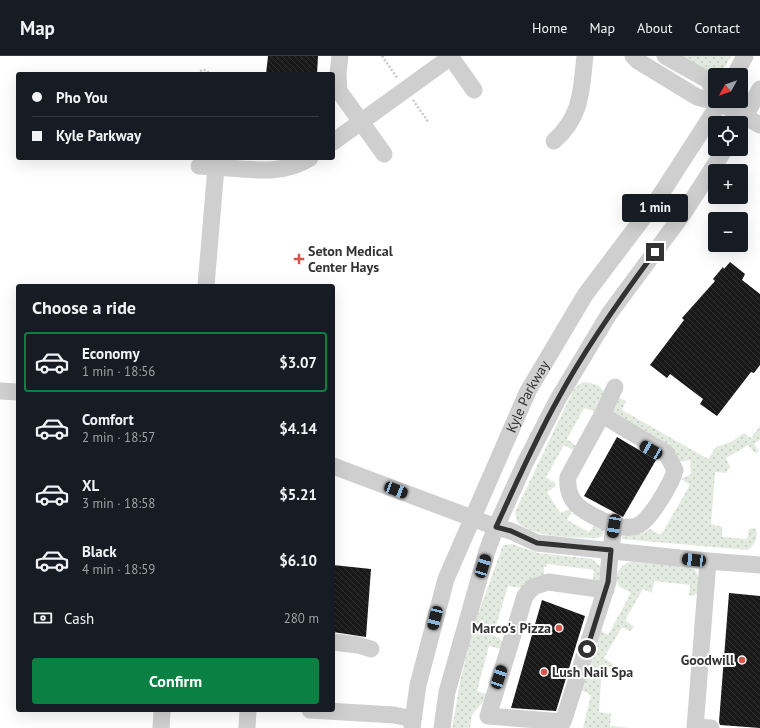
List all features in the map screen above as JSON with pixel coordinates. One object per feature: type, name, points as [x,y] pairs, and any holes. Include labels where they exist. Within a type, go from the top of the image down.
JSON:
[{"type":"street","points":[[340,56],[338,74],[339,91],[384,154]]},
{"type":"street","points":[[335,141],[451,56],[474,90]]},
{"type":"street","points":[[554,141],[570,124],[577,111],[585,56]]},
{"type":"street","points":[[633,56],[638,61],[697,97],[708,98]]},
{"type":"street","points":[[665,56],[708,80]]},
{"type":"street","points":[[739,68],[745,56]]},
{"type":"street","points":[[746,116],[760,89]]},
{"type":"street","name":"Kyle Parkway","points":[[412,723],[418,685],[446,579],[528,391],[586,295],[659,197],[714,108]]},
{"type":"street","points":[[728,108],[737,116]]},
{"type":"street","points":[[748,122],[760,125]]},
{"type":"street","name":"Kyle Parkway","points":[[442,728],[447,692],[496,527],[525,463],[558,398],[609,314],[682,214],[720,156]]},
{"type":"street","points":[[199,166],[216,168],[280,169],[292,168],[306,160]]},
{"type":"street","points":[[206,284],[216,168]]},
{"type":"street","points":[[601,418],[666,453],[675,470],[672,479],[645,520],[638,525],[621,527],[579,508],[571,499],[567,488],[568,477],[601,418],[615,387]]},
{"type":"street","points":[[0,391],[16,392]]},
{"type":"street","points":[[335,467],[496,527],[511,531],[537,543],[708,561],[760,564]]},
{"type":"street","points":[[606,590],[548,582],[533,587],[525,596],[485,722],[563,722],[606,590],[611,550],[621,527]]},
{"type":"street","points":[[701,728],[708,561]]},
{"type":"street","points":[[335,642],[358,645],[371,649]]},
{"type":"street","points":[[335,711],[394,715],[412,723]]},
{"type":"street","points":[[161,728],[162,712]]},
{"type":"street","points":[[247,728],[248,712]]},
{"type":"path","points":[[382,56],[401,82]]},
{"type":"path","points":[[200,72],[206,70],[208,72]]},
{"type":"path","points":[[411,96],[428,123]]},
{"type":"shaded area","points":[[678,56],[731,56],[724,68],[708,68],[708,73]]},
{"type":"shaded area","points":[[586,382],[598,385],[604,391],[594,411],[584,408],[567,439],[576,446],[573,450],[564,445],[546,477],[555,483],[556,486],[547,492],[560,513],[570,509],[572,511],[567,520],[589,532],[594,525],[603,529],[603,534],[597,538],[555,536],[534,532],[517,522],[515,512],[574,389],[581,383]]},
{"type":"shaded area","points":[[619,398],[626,401],[622,410],[708,459],[716,447],[731,442],[744,433],[751,438],[760,426],[760,440],[754,443],[758,451],[757,453],[754,452],[748,445],[726,458],[730,467],[726,473],[715,472],[711,524],[722,527],[722,537],[747,539],[749,529],[755,528],[757,537],[748,550],[622,539],[623,535],[641,534],[650,529],[661,535],[690,485],[681,479],[691,474],[690,460],[679,462],[611,416],[616,401]]},
{"type":"shaded area","points":[[512,544],[538,553],[592,559],[601,567],[600,580],[593,580],[594,570],[547,564],[547,567],[544,567],[544,575],[532,579],[521,588],[508,586],[493,636],[500,638],[502,642],[501,649],[489,646],[477,691],[488,696],[472,715],[470,728],[452,728],[461,677],[474,625],[502,548],[504,545]]},
{"type":"shaded area","points":[[631,562],[685,566],[694,569],[698,575],[698,593],[693,596],[689,595],[690,585],[654,581],[652,593],[643,589],[625,620],[634,627],[630,631],[622,627],[604,658],[614,665],[611,667],[602,666],[599,712],[611,714],[610,726],[630,728],[583,728],[591,695],[581,690],[600,630],[608,635],[631,593],[619,586],[616,579],[622,566]]},
{"type":"building","points":[[268,56],[318,56],[317,72],[266,72]]},
{"type":"building","points":[[730,262],[745,274],[742,280],[760,294],[760,365],[754,373],[751,372],[717,416],[700,404],[703,399],[670,374],[667,378],[650,365],[684,320],[682,318],[715,281],[713,279],[723,267],[724,269]]},
{"type":"building","points":[[617,437],[656,460],[623,517],[584,496]]},
{"type":"building","points":[[335,565],[371,569],[366,637],[335,632]]},
{"type":"building","name":"Goodwill","points":[[729,593],[760,596],[760,728],[720,725],[719,722]]},
{"type":"building","points":[[542,600],[585,616],[556,711],[511,708]]},
{"type":"place","name":"Seton Medical Center Hays","points":[[299,259]]},
{"type":"place","name":"Marco's Pizza","points":[[559,628]]},
{"type":"place","name":"Goodwill","points":[[742,660]]},
{"type":"place","name":"Lush Nail Spa","points":[[544,672]]},
{"type":"route","points":[[587,649],[608,582],[611,550],[537,543],[511,531],[496,527],[525,463],[558,398],[609,314],[655,252]]}]
